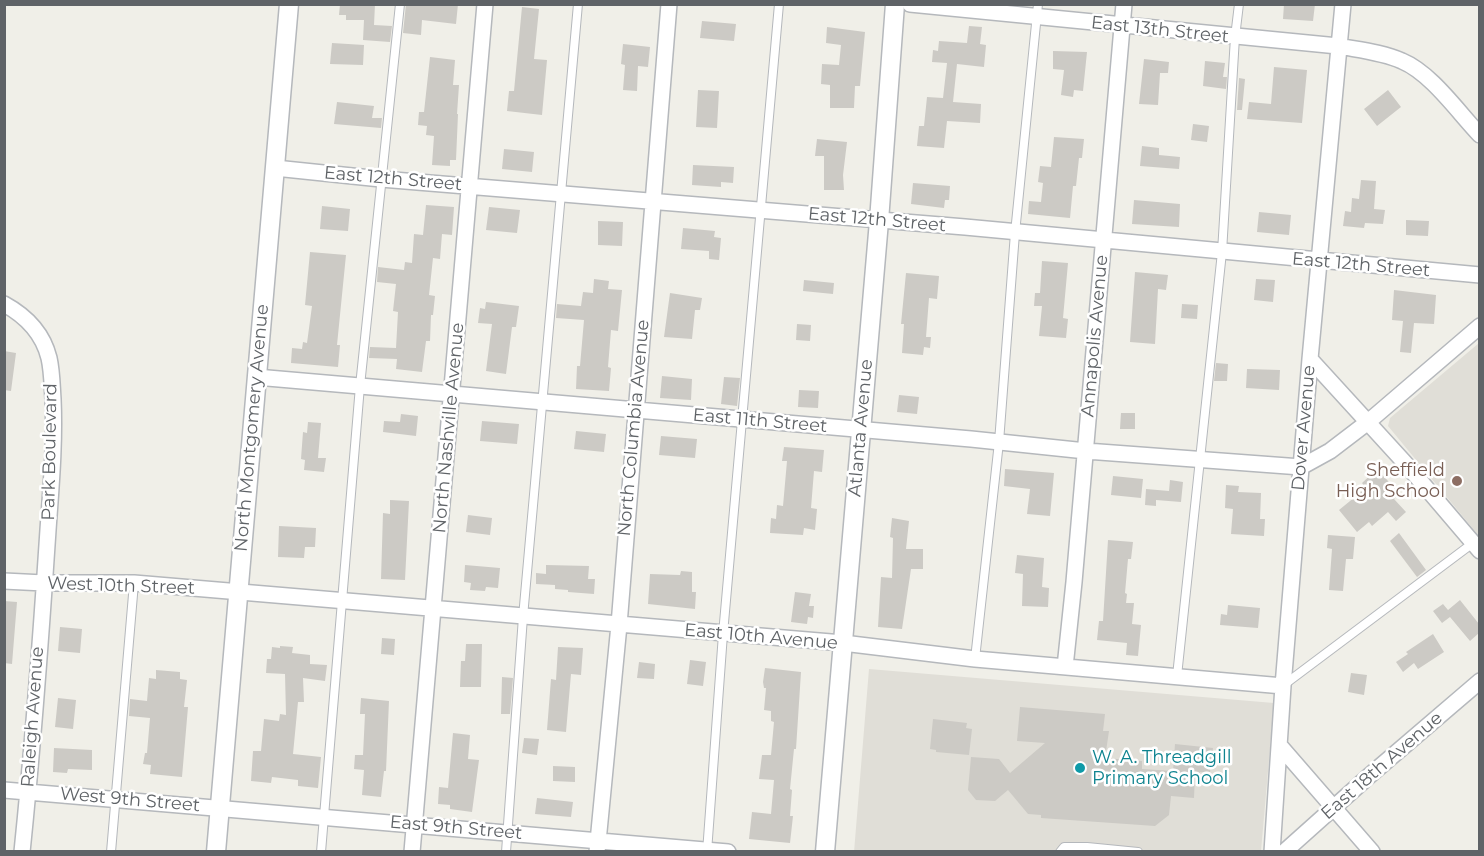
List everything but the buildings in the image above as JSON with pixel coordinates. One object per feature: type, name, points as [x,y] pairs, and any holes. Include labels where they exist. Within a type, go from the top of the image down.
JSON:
[{"type":"street","name":"North Montgomery Avenue","points":[[216,852],[289,4]]},
{"type":"street","name":"North Nashville Avenue","points":[[412,852],[485,4]]},
{"type":"street","name":"North Columbia Avenue","points":[[597,846],[619,625],[669,4]]},
{"type":"street","name":"Atlanta Avenue","points":[[825,852],[879,221],[895,4]]},
{"type":"street","name":"East 13th Street","points":[[910,4],[1037,11],[1122,24],[1338,46],[1377,53],[1416,69],[1479,135]]},
{"type":"street","name":"Annapolis Avenue","points":[[1065,667],[1124,4]]},
{"type":"street","name":"Dover Avenue","points":[[1272,852],[1310,359],[1343,4]]},
{"type":"street","name":"East 12th Street","points":[[275,168],[1479,275]]},
{"type":"street","name":"Park Boulevard","points":[[4,304],[21,314],[37,330],[45,344],[49,359],[53,439],[44,583]]},
{"type":"street","points":[[1301,467],[1330,451],[1368,422],[1479,326]]},
{"type":"street","points":[[1310,359],[1476,547]]},
{"type":"street","name":"East 11th Street","points":[[256,377],[1086,451],[1301,467]]},
{"type":"street","name":"West 10th Street","points":[[4,581],[134,583],[237,593]]},
{"type":"street","name":"Raleigh Avenue","points":[[22,852],[44,583]]},
{"type":"street","name":"East 10th Avenue","points":[[237,593],[843,643],[975,659],[1283,686]]},
{"type":"street","name":"East 18th Avenue","points":[[1284,852],[1479,681]]},
{"type":"street","points":[[1280,746],[1372,852]]},
{"type":"street","name":"West 9th Street","points":[[4,790],[220,807]]},
{"type":"street","name":"East 9th Street","points":[[220,807],[508,833],[597,846],[728,852]]},
{"type":"lane","points":[[321,852],[360,386],[400,4]]},
{"type":"lane","points":[[506,852],[523,617],[578,4]]},
{"type":"lane","points":[[707,851],[723,634],[779,4]]},
{"type":"lane","points":[[1177,676],[1222,252],[1239,4]]},
{"type":"lane","points":[[975,659],[999,442],[1015,232],[1037,11]]},
{"type":"lane","points":[[1283,686],[1476,547]]},
{"type":"lane","points":[[111,852],[134,583]]},
{"type":"lane","points":[[1060,852],[1064,847],[1138,852]]},
{"type":"shaded area","name":"Sheffield High School","points":[[1479,343],[1479,536],[1388,426],[1390,418]]},
{"type":"shaded area","points":[[869,669],[1274,703],[1261,851],[854,852]]},
{"type":"place","name":"Sheffield High School","points":[[1457,481]]},
{"type":"place","name":"W. A. Threadgill Primary School","points":[[1080,768]]}]
